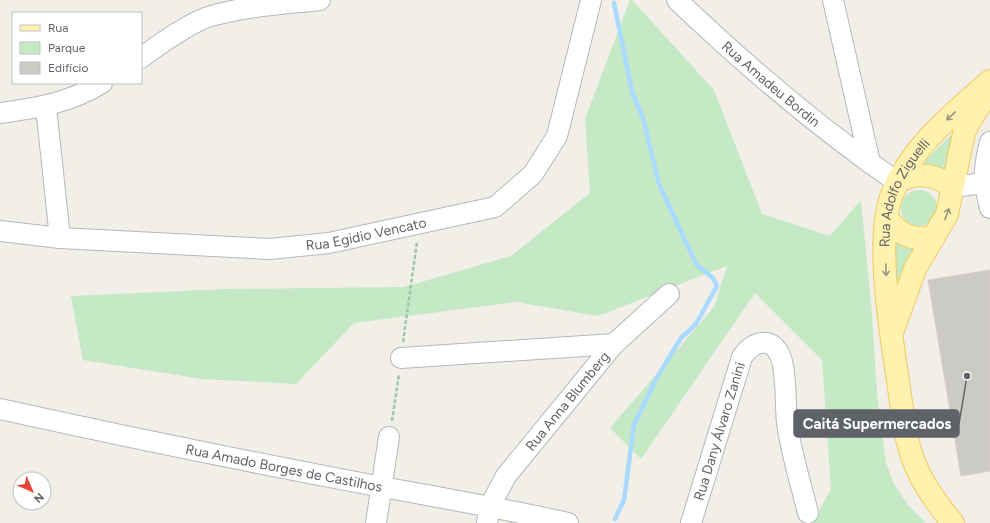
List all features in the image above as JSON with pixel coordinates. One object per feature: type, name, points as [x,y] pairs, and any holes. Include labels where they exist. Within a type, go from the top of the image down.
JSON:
[{"type":"main road","name":"Rua Adolfo Ziguelli","points":[[953,523],[935,501],[913,459],[902,411],[891,334],[886,284],[885,231],[892,193],[897,182],[921,148],[948,119],[990,80]]},
{"type":"main road","name":"Rua Adolfo Ziguelli","points":[[891,334],[915,269],[947,214],[964,133],[990,88]]},
{"type":"main road","points":[[897,182],[911,176],[926,175],[944,181],[952,187]]},
{"type":"main road","points":[[887,217],[893,226],[902,234],[917,239],[934,237]]},
{"type":"street","points":[[142,57],[170,37],[210,16],[247,9],[316,0]]},
{"type":"street","name":"Rua Egidio Vencato","points":[[0,231],[60,238],[270,249],[329,243],[495,207],[533,174],[557,136],[591,0]]},
{"type":"street","name":"Rua Amadeu Bordin","points":[[677,0],[769,84],[870,163],[897,182]]},
{"type":"street","points":[[833,0],[870,163]]},
{"type":"street","points":[[0,113],[46,107],[90,91],[100,84]]},
{"type":"street","points":[[46,107],[60,238]]},
{"type":"street","points":[[990,142],[985,160],[990,208]]},
{"type":"street","points":[[952,187],[987,181]]},
{"type":"street","name":"Rua Anna Blumberg","points":[[488,514],[506,476],[614,344],[669,294]]},
{"type":"street","name":"Rua Dany Álvaro Zanini","points":[[691,523],[742,357],[748,349],[755,344],[763,342],[772,345],[781,358],[787,424],[808,513]]},
{"type":"street","points":[[401,358],[614,344]]},
{"type":"street","name":"Rua Amado Borges de Castilhos","points":[[0,409],[381,487],[488,514],[568,523]]},
{"type":"street","points":[[376,523],[389,437]]},
{"type":"path","points":[[389,437],[420,223]]},
{"type":"green space","points":[[630,0],[632,0],[714,90],[762,214],[830,236],[861,200],[872,314],[877,393],[886,463],[893,482],[908,505],[926,523],[813,523],[831,489],[822,360],[755,293],[641,459],[610,428],[714,307],[727,266],[598,316],[515,302],[354,323],[296,384],[202,379],[83,360],[71,296],[226,289],[404,287],[511,256],[590,193],[585,119]]},
{"type":"green space","points":[[956,130],[947,176],[921,168],[926,160]]},
{"type":"green space","points":[[923,190],[932,195],[936,201],[936,215],[932,221],[923,226],[915,226],[906,221],[902,215],[901,204],[906,195],[912,191]]},
{"type":"green space","points":[[890,239],[918,250],[906,267],[890,296]]},
{"type":"building","points":[[990,270],[990,471],[961,476],[928,280]]},
{"type":"waterway","points":[[614,3],[632,92],[643,118],[659,184],[696,264],[713,278],[717,286],[696,324],[681,338],[656,379],[634,425],[624,500],[615,519]]},
{"type":"place","name":"Caitá Supermercados","points":[[967,376]]}]
